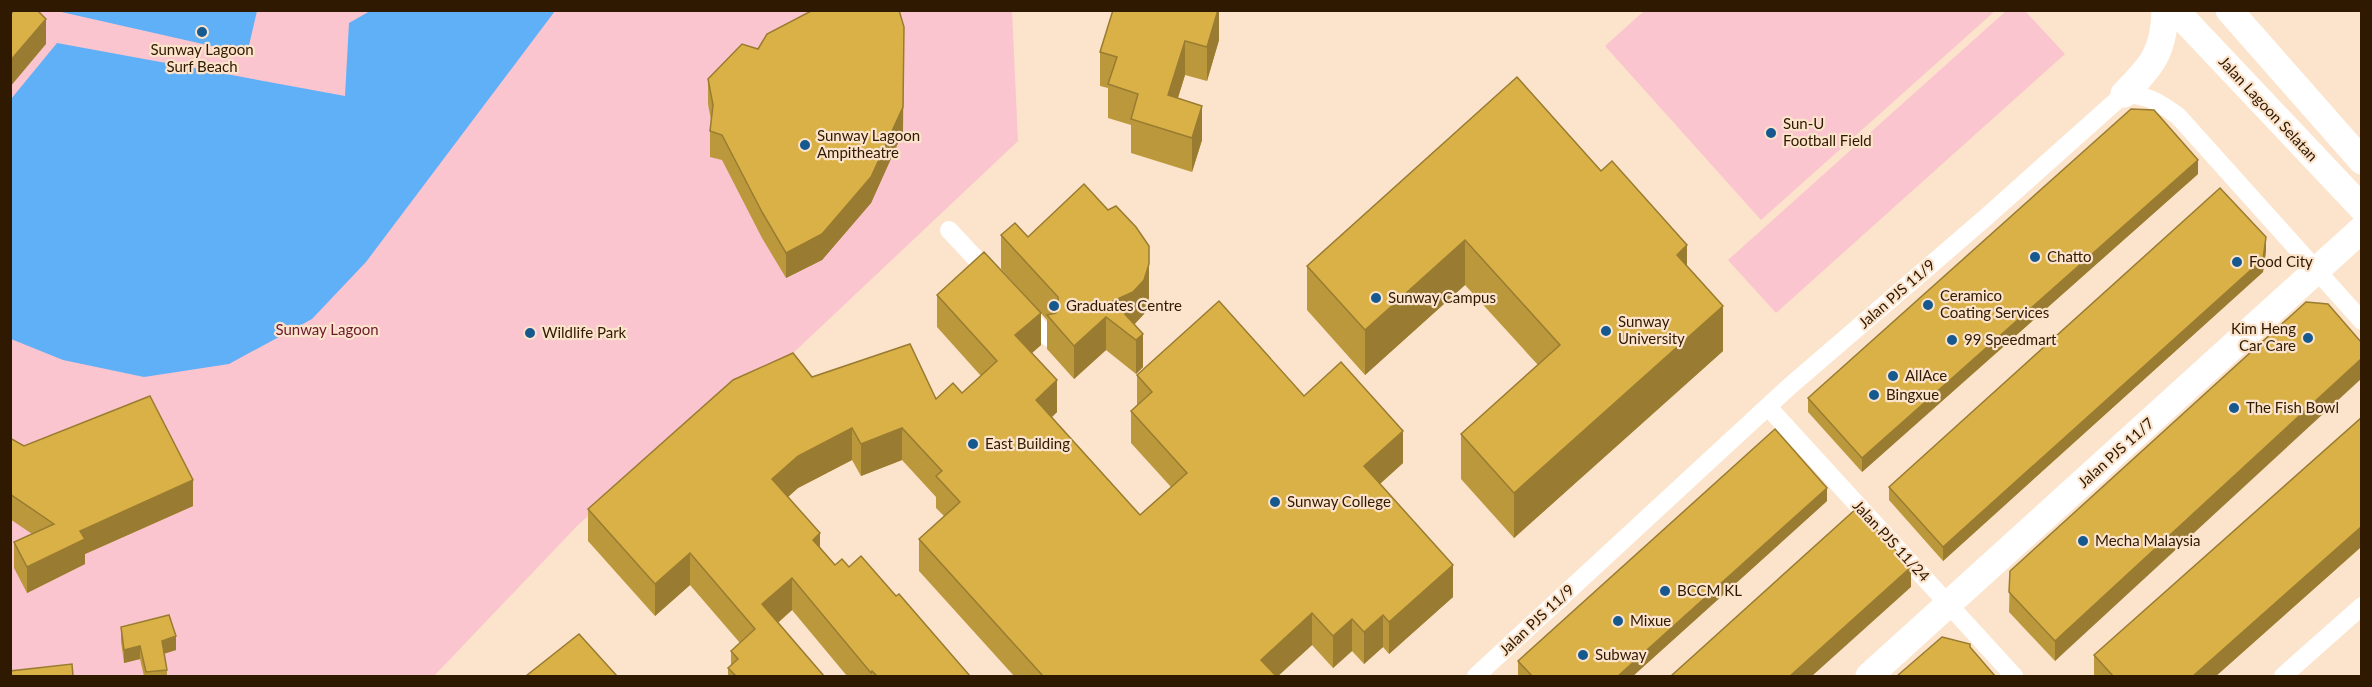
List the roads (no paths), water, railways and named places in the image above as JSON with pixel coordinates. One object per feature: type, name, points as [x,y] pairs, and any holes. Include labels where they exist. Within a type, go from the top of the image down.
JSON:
[{"type":"street","points":[[2124,94],[2150,68],[2161,46],[2165,10]]},
{"type":"street","name":"Jalan Lagoon Selatan","points":[[2175,10],[2361,208]]},
{"type":"street","points":[[2229,10],[2361,161]]},
{"type":"street","points":[[2124,94],[2143,95],[2178,116],[2361,321]]},
{"type":"street","name":"Jalan PJS 11/9","points":[[1476,676],[1768,407],[2060,153],[2124,94]]},
{"type":"street","name":"Jalan PJS 11/7","points":[[1869,676],[2361,229]]},
{"type":"street","points":[[949,230],[1049,338]]},
{"type":"street","name":"Jalan PJS 11/24","points":[[1768,407],[2014,676]]},
{"type":"street","points":[[2283,676],[2361,606]]},
{"type":"water","name":"Sunway Lagoon Surf Beach","points":[[57,11],[257,11],[247,54]]},
{"type":"water","points":[[370,11],[555,11],[366,262],[312,319],[229,364],[144,377],[63,360],[11,339],[11,99],[57,43],[345,96],[349,23]]},
{"type":"place","name":"Sunway Lagoon Surf Beach","points":[[202,32]]},
{"type":"place","name":"Sun-U Football Field","points":[[1771,133]]},
{"type":"place","name":"Sunway Lagoon Ampitheatre","points":[[805,145]]},
{"type":"place","name":"Chatto","points":[[2035,257]]},
{"type":"place","name":"Food City","points":[[2237,262]]},
{"type":"place","name":"Sunway Campus","points":[[1376,298]]},
{"type":"place","name":"Ceramico Coating Services","points":[[1928,305]]},
{"type":"place","name":"Graduates Centre","points":[[1054,306]]},
{"type":"place","name":"Sunway University","points":[[1606,331]]},
{"type":"place","name":"Wildlife Park","points":[[530,333]]},
{"type":"place","name":"Kim Heng Car Care","points":[[2308,338]]},
{"type":"place","name":"99 Speedmart","points":[[1952,340]]},
{"type":"place","name":"AllAce","points":[[1893,376]]},
{"type":"place","name":"Bingxue","points":[[1874,395]]},
{"type":"place","name":"The Fish Bowl","points":[[2234,408]]},
{"type":"place","name":"East Building","points":[[973,444]]},
{"type":"place","name":"Sunway College","points":[[1275,502]]},
{"type":"place","name":"Mecha Malaysia","points":[[2083,541]]},
{"type":"place","name":"BCCM KL","points":[[1665,591]]},
{"type":"place","name":"Mixue","points":[[1618,621]]},
{"type":"place","name":"Subway","points":[[1583,655]]},
{"type":"park label","name":"Sunway Lagoon","points":[[327,330]]}]
